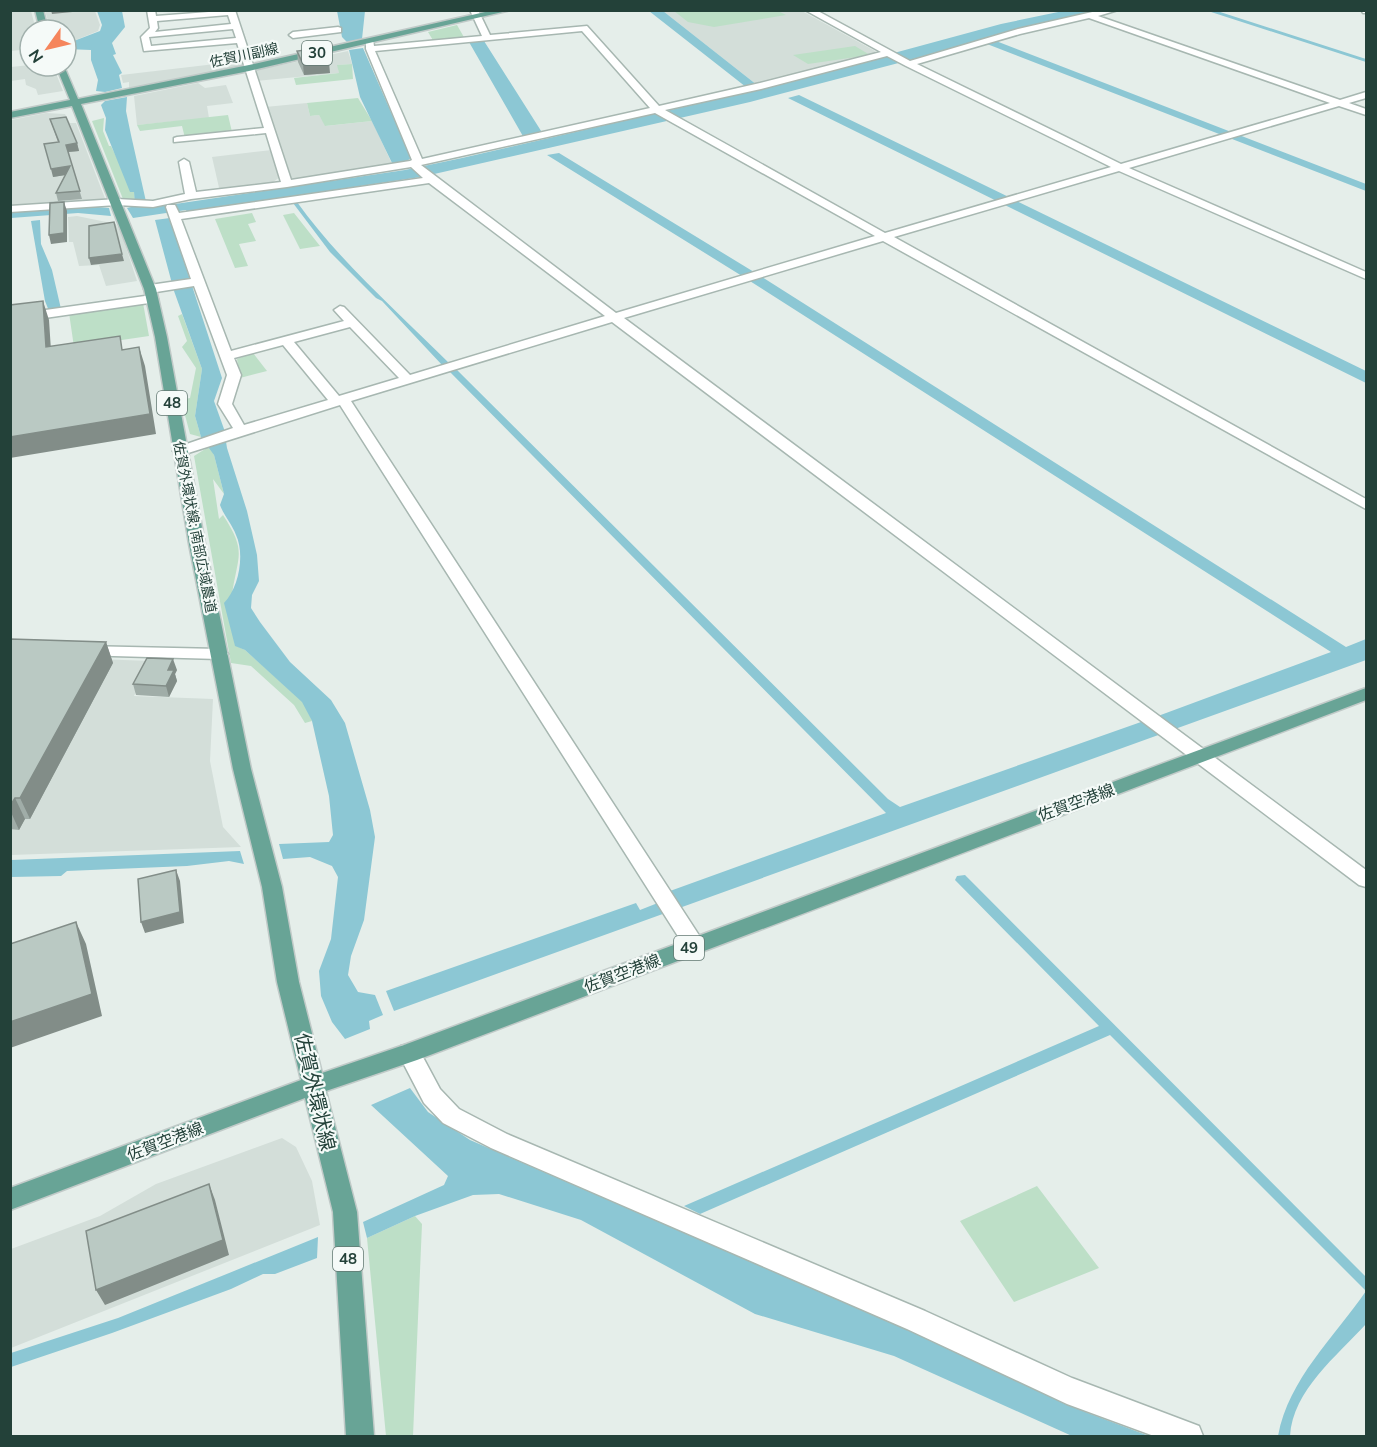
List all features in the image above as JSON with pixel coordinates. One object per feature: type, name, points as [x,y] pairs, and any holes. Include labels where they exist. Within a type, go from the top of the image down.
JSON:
[{"type":"main road","name":"佐賀川副線","points":[[77,103],[370,45],[475,14],[507,10]]},
{"type":"main road","name":"佐賀外環状線; 南部広域農道","points":[[66,78],[117,202],[151,294],[239,753]]},
{"type":"main road","name":"30","points":[[10,115],[77,103]]},
{"type":"main road","name":"佐賀空港線","points":[[10,1199],[314,1085],[409,1053],[1366,694]]},
{"type":"main road","name":"佐賀外環状線","points":[[239,753],[272,887],[288,982],[345,1212],[360,1437]]},
{"type":"street","points":[[809,10],[909,64],[1119,167],[1366,276]]},
{"type":"street","points":[[909,64],[1018,32],[1114,10]]},
{"type":"street","points":[[146,35],[154,28],[152,15],[232,11],[287,184]]},
{"type":"street","points":[[475,14],[487,38]]},
{"type":"street","points":[[1090,16],[1366,112]]},
{"type":"street","points":[[146,35],[236,26]]},
{"type":"street","points":[[413,164],[417,160],[370,45],[487,38],[584,28],[657,110],[1366,505]]},
{"type":"street","points":[[302,57],[292,31],[338,30]]},
{"type":"street","points":[[146,35],[147,49],[240,40]]},
{"type":"street","points":[[172,209],[191,196],[287,184],[413,164],[657,110],[888,53]]},
{"type":"street","points":[[180,451],[235,432],[763,272],[1366,95]]},
{"type":"street","points":[[177,140],[268,130]]},
{"type":"street","points":[[184,162],[191,196]]},
{"type":"street","points":[[413,164],[431,180],[1366,880]]},
{"type":"street","points":[[10,209],[117,202],[153,204],[172,209],[431,180]]},
{"type":"street","points":[[172,209],[234,375],[225,405],[235,432]]},
{"type":"street","points":[[10,319],[151,294],[170,286],[198,282]]},
{"type":"street","points":[[340,310],[408,380]]},
{"type":"street","points":[[228,356],[352,323]]},
{"type":"street","points":[[285,341],[340,401],[695,946]]},
{"type":"street","points":[[69,651],[219,654]]},
{"type":"street","points":[[409,1053],[418,1074],[432,1096],[451,1116],[499,1141],[905,1315],[1067,1390],[1189,1437]]},
{"type":"shaded area","points":[[11,10],[31,11],[33,18],[18,18],[18,50],[11,51]]},
{"type":"shaded area","points":[[45,11],[95,11],[100,25],[98,31],[78,39],[78,18],[47,18]]},
{"type":"shaded area","points":[[663,11],[802,11],[875,51],[876,55],[757,85]]},
{"type":"shaded area","points":[[348,51],[352,64],[338,65],[339,73],[256,81],[253,71]]},
{"type":"shaded area","points":[[241,61],[244,66],[129,88],[129,82],[123,83],[121,75]]},
{"type":"shaded area","points":[[18,66],[18,78],[58,78],[63,91],[38,95],[36,89],[26,85],[25,79],[11,81],[11,67]]},
{"type":"shaded area","points":[[198,83],[205,88],[226,85],[233,103],[207,106],[209,118],[137,125],[134,96]]},
{"type":"shaded area","points":[[307,103],[310,116],[319,115],[326,126],[372,121],[393,166],[290,182],[265,107]]},
{"type":"shaded area","points":[[46,113],[65,114],[70,123],[76,123],[106,201],[12,207],[11,120]]},
{"type":"shaded area","points":[[272,150],[280,177],[269,185],[220,192],[212,157]]},
{"type":"shaded area","points":[[77,216],[116,224],[122,235],[137,281],[106,286],[99,265],[79,266],[73,242],[69,242],[68,217]]},
{"type":"shaded area","points":[[10,656],[152,661],[134,696],[213,699],[210,761],[223,827],[241,847],[11,855]]},
{"type":"shaded area","points":[[282,1138],[296,1147],[312,1181],[320,1225],[11,1348],[11,1249],[100,1216],[156,1184]]},
{"type":"green space","points":[[674,11],[778,11],[786,15],[714,27],[688,22]]},
{"type":"green space","points":[[457,25],[465,39],[434,42],[428,32]]},
{"type":"green space","points":[[855,46],[870,55],[808,64],[793,55]]},
{"type":"green space","points":[[352,64],[353,79],[296,85],[294,78],[339,73],[337,65]]},
{"type":"green space","points":[[358,98],[372,121],[325,126],[319,115],[310,116],[307,103]]},
{"type":"green space","points":[[228,115],[232,132],[185,138],[182,126],[140,131],[137,125]]},
{"type":"green space","points":[[104,118],[103,131],[134,192],[135,202],[123,199],[92,121]]},
{"type":"green space","points":[[252,213],[256,222],[248,224],[256,241],[239,244],[248,266],[235,268],[215,219]]},
{"type":"green space","points":[[294,213],[320,246],[300,249],[283,215]]},
{"type":"green space","points":[[143,303],[149,336],[74,347],[69,313]]},
{"type":"green space","points":[[182,314],[202,369],[195,416],[201,437],[190,434],[181,400],[190,398],[196,368],[182,347],[187,341],[178,316]]},
{"type":"green space","points":[[253,353],[267,371],[240,378],[237,359]]},
{"type":"green space","points":[[210,446],[224,494],[213,479],[219,519],[223,515],[231,527],[239,553],[232,594],[235,645],[245,650],[303,702],[312,721],[305,723],[294,705],[251,666],[231,663],[194,456]]},
{"type":"green space","points":[[1037,1186],[1099,1268],[1014,1302],[960,1221]]},
{"type":"green space","points":[[415,1216],[422,1224],[413,1436],[386,1436],[367,1238]]},
{"type":"water","points":[[97,11],[122,11],[125,27],[112,43],[116,54],[113,55],[122,73],[119,75],[122,88],[105,92],[96,91],[98,80],[91,60],[91,50],[78,49],[78,39],[100,31],[102,25]]},
{"type":"water","points":[[337,11],[365,11],[362,39],[347,42],[342,37]]},
{"type":"water","points":[[649,11],[663,11],[757,85],[746,87]]},
{"type":"water","points":[[1063,11],[1104,11],[982,39],[750,102],[421,177],[133,218],[127,208],[135,206],[134,192],[130,192],[105,130],[106,118],[101,105],[105,101],[127,97],[126,111],[147,206],[155,207],[405,170],[462,158],[757,90],[1001,24]]},
{"type":"water","points":[[1208,11],[1217,11],[1366,59],[1366,62]]},
{"type":"water","points":[[484,41],[543,134],[524,138],[469,42]]},
{"type":"water","points":[[996,41],[1366,184],[1366,191],[987,44]]},
{"type":"water","points":[[363,48],[411,158],[404,163],[393,165],[360,97],[349,50]]},
{"type":"water","points":[[799,95],[1366,371],[1366,383],[788,98]]},
{"type":"water","points":[[559,153],[754,272],[1346,647],[1366,639],[1366,660],[394,1011],[386,991],[636,903],[640,910],[673,897],[670,891],[886,813],[450,372],[457,370],[888,799],[900,807],[1331,652],[742,276],[547,155]]},
{"type":"water","points":[[297,202],[351,266],[450,364],[443,366],[382,301],[376,298],[330,252],[293,203]]},
{"type":"water","points":[[87,206],[109,208],[111,216],[78,213],[11,218],[11,212]]},
{"type":"water","points":[[170,218],[222,378],[214,401],[247,511],[257,555],[259,581],[252,595],[251,608],[290,662],[331,700],[345,723],[370,810],[375,837],[364,920],[351,956],[348,975],[358,992],[375,995],[383,1015],[369,1021],[370,1029],[345,1039],[332,1022],[321,996],[319,971],[331,939],[338,877],[332,866],[310,857],[283,859],[279,844],[329,842],[333,835],[329,796],[312,721],[302,702],[245,650],[235,646],[224,603],[237,580],[240,561],[239,543],[220,505],[224,494],[214,455],[201,437],[195,416],[202,369],[174,291],[155,220]]},
{"type":"water","points":[[40,220],[41,244],[52,270],[61,309],[49,311],[45,301],[31,221]]},
{"type":"water","points":[[240,851],[244,864],[229,861],[187,866],[67,871],[61,876],[11,877],[11,860]]},
{"type":"water","points":[[965,875],[1366,1277],[1366,1291],[1110,1035],[700,1214],[684,1206],[1099,1026],[955,880],[957,876]]},
{"type":"water","points":[[410,1088],[428,1112],[470,1140],[923,1336],[1067,1405],[1149,1436],[1072,1436],[894,1356],[755,1314],[581,1220],[499,1194],[473,1195],[415,1216],[367,1238],[363,1222],[444,1185],[448,1176],[371,1105]]},
{"type":"water","points":[[318,1237],[317,1258],[275,1274],[263,1274],[231,1289],[112,1333],[11,1367],[11,1353],[118,1318]]},
{"type":"water","points":[[1366,1291],[1366,1324],[1330,1361],[1308,1389],[1293,1419],[1290,1436],[1278,1436],[1292,1395],[1302,1377]]},
{"type":"building","points":[[322,48],[329,62],[303,64],[297,51]]},
{"type":"building","points":[[66,117],[77,143],[66,145],[80,191],[56,193],[70,166],[51,169],[44,144],[59,142],[50,119]]},
{"type":"building","points":[[64,202],[64,233],[49,235],[50,203]]},
{"type":"building","points":[[114,222],[122,254],[89,258],[89,226]]},
{"type":"building","points":[[43,301],[46,347],[120,336],[122,350],[139,347],[150,414],[10,437],[10,305]]},
{"type":"building","points":[[10,639],[106,642],[20,798],[15,798],[10,806]]},
{"type":"building","points":[[147,658],[173,659],[168,670],[174,670],[166,686],[133,684]]},
{"type":"building","points":[[176,870],[180,912],[141,922],[138,879]]},
{"type":"building","points":[[76,922],[92,994],[10,1022],[10,944]]},
{"type":"building","points":[[209,1184],[223,1240],[96,1290],[86,1231]]}]
